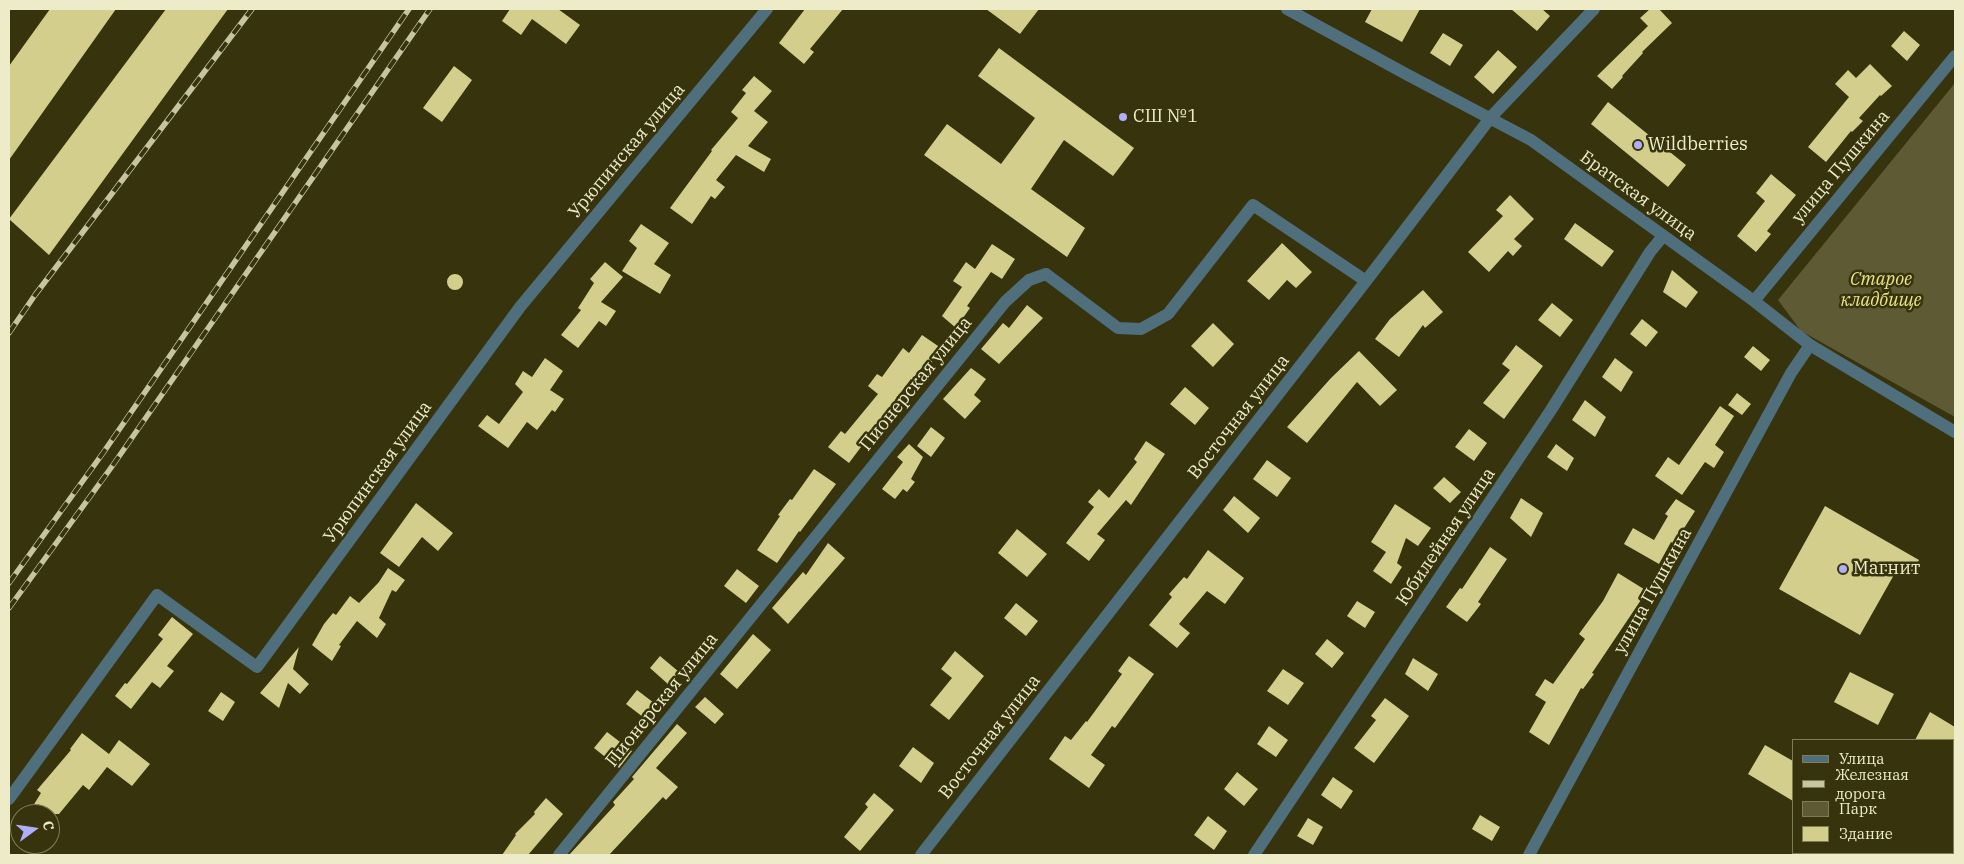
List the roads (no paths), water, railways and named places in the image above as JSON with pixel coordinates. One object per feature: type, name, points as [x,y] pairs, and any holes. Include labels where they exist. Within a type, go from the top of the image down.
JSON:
[{"type":"street","name":"Урюпинская улица","points":[[9,799],[157,595],[257,667],[520,307],[767,9]]},
{"type":"street","name":"Братская улица","points":[[1287,9],[1531,140],[1754,301],[1810,345],[1955,432]]},
{"type":"street","name":"Восточная улица","points":[[920,855],[1491,117],[1594,9]]},
{"type":"street","name":"улица Пушкина","points":[[1754,301],[1955,56]]},
{"type":"street","name":"Пионерская улица","points":[[559,855],[1005,302],[1029,280],[1046,274],[1118,328],[1141,329],[1168,314],[1253,205],[1366,281]]},
{"type":"street","name":"Юбилейная улица","points":[[1254,855],[1551,410],[1650,252],[1663,236]]},
{"type":"street","name":"улица Пушкина","points":[[1529,855],[1787,382],[1810,345]]},
{"type":"railway","points":[[9,333],[35,295],[252,9]]},
{"type":"railway","points":[[9,583],[103,453],[409,9]]},
{"type":"railway","points":[[9,608],[113,465],[430,9]]},
{"type":"place","name":"СШ №1","points":[[1123,117]]},
{"type":"place","name":"Wildberries","points":[[1638,145]]},
{"type":"place","name":"Магнит","points":[[1843,569]]},
{"type":"park label","name":"Старое кладбище","points":[[1881,290]]}]
